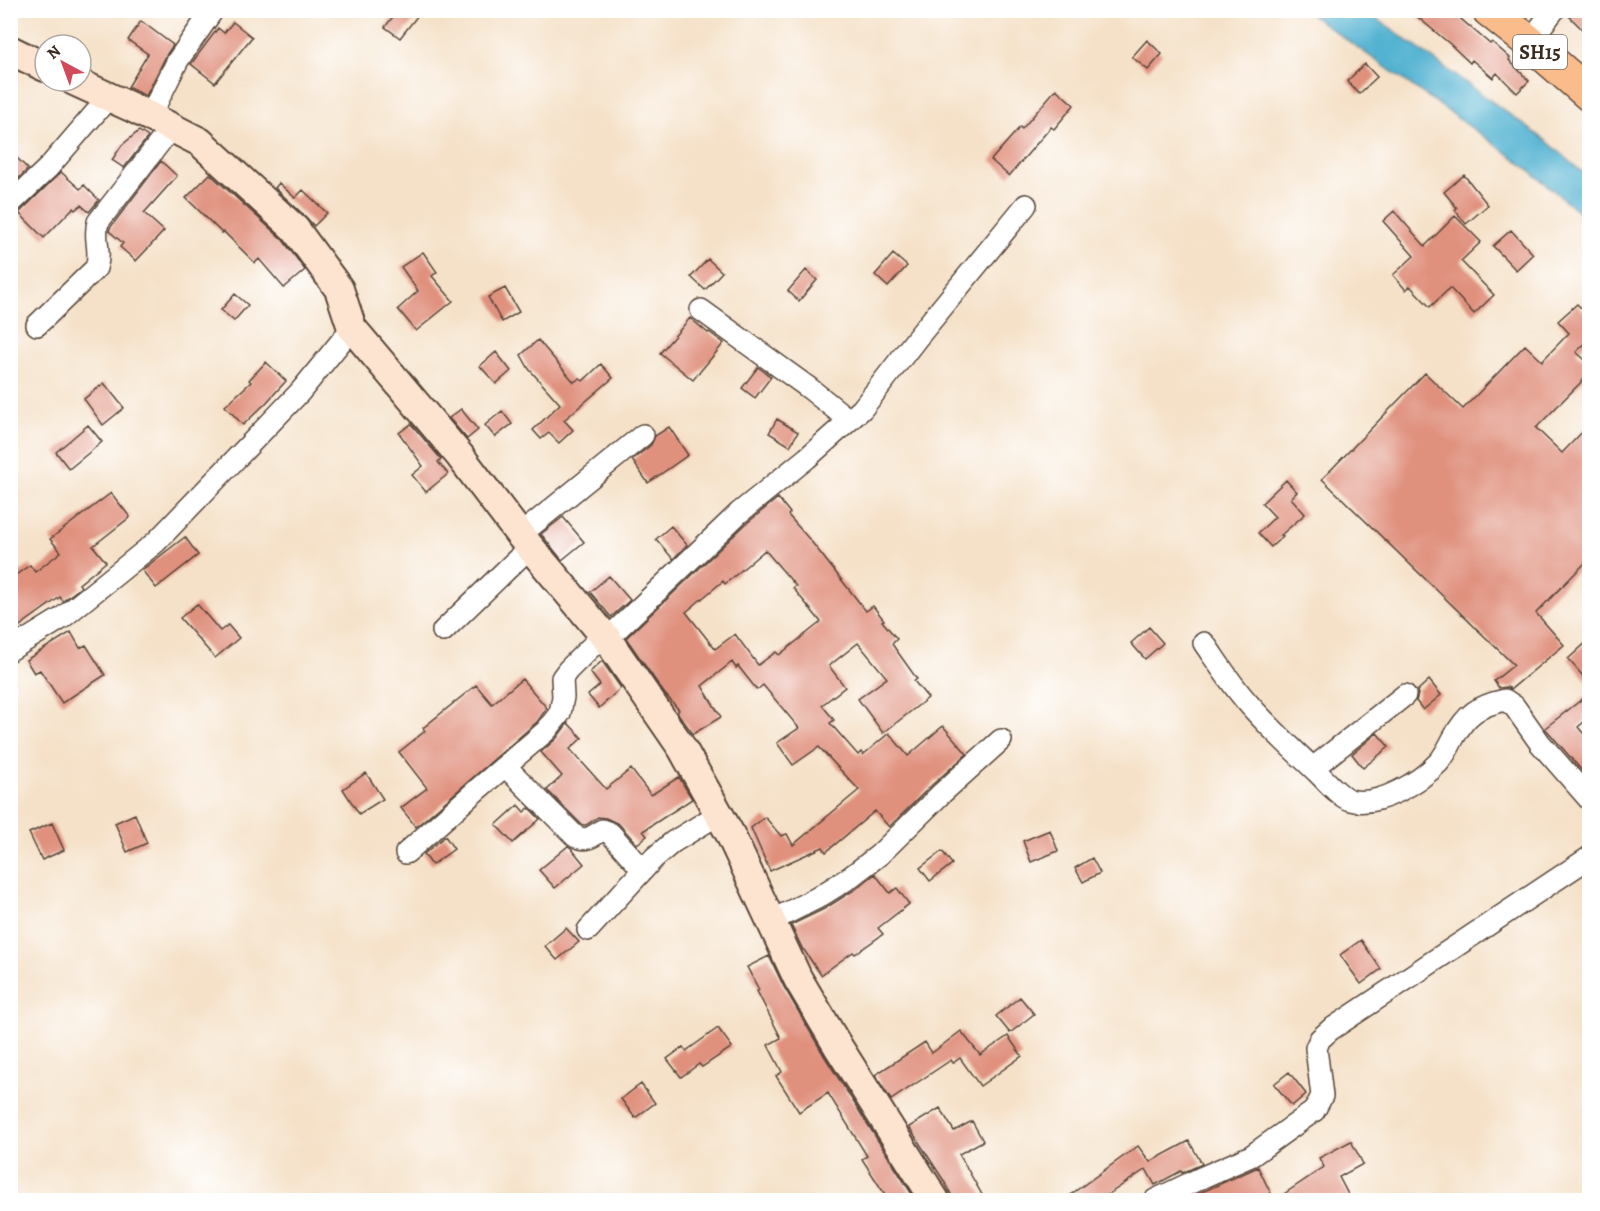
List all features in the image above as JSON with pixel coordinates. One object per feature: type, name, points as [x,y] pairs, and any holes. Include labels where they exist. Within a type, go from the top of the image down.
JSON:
[{"type":"main road","name":"SH15","points":[[1489,10],[1590,95]]},
{"type":"street","points":[[37,325],[96,268],[99,259],[96,237],[98,222],[160,122],[178,60],[213,10]]},
{"type":"street","points":[[1529,42],[1554,10]]},
{"type":"street","points":[[10,50],[33,61]]},
{"type":"street","points":[[93,90],[200,142],[295,229],[339,289],[352,328],[460,456],[525,541],[605,637],[682,748],[730,834],[798,980],[935,1200]]},
{"type":"street","points":[[10,204],[48,168],[109,97]]},
{"type":"street","points":[[405,854],[546,731],[560,713],[563,697],[562,678],[580,656],[605,637],[739,513],[807,458],[862,409],[1026,205]]},
{"type":"street","points":[[701,310],[809,388],[849,420]]},
{"type":"street","points":[[10,650],[62,618],[156,542],[300,392],[352,328]]},
{"type":"street","points":[[443,631],[525,541],[644,435]]},
{"type":"street","points":[[1204,643],[1246,702],[1287,744],[1348,800],[1369,801],[1397,793],[1429,773],[1443,758],[1465,719],[1477,709],[1505,700],[1514,706],[1540,743],[1590,800]]},
{"type":"street","points":[[1313,768],[1405,695]]},
{"type":"street","points":[[771,921],[818,898],[879,855],[942,793],[1001,740]]},
{"type":"street","points":[[505,766],[575,836],[587,839],[605,830],[643,870]]},
{"type":"street","points":[[588,930],[643,870],[673,842],[719,814]]},
{"type":"street","points":[[1155,1200],[1251,1156],[1314,1111],[1322,1096],[1316,1048],[1320,1039],[1330,1030],[1590,857]]},
{"type":"water","points":[[1306,11],[1366,11],[1548,142],[1589,178],[1589,220],[1517,160]]},
{"type":"building","points":[[398,10],[422,10],[400,38],[385,27]]},
{"type":"building","points":[[1409,10],[1467,10],[1461,19],[1510,58],[1509,60],[1529,81],[1517,93],[1497,73],[1493,78],[1472,60],[1470,63]]},
{"type":"building","points":[[1567,10],[1590,10],[1590,37],[1566,13]]},
{"type":"building","points":[[141,21],[173,45],[146,96],[128,87],[148,54],[128,40]]},
{"type":"building","points":[[233,22],[252,37],[215,83],[191,64],[218,28],[224,33]]},
{"type":"building","points":[[1147,40],[1162,54],[1148,70],[1132,57]]},
{"type":"building","points":[[1365,64],[1377,77],[1359,94],[1347,81]]},
{"type":"building","points":[[1056,89],[1074,105],[1054,129],[1051,127],[1009,176],[991,160],[1020,127],[1022,129]]},
{"type":"building","points":[[139,131],[148,137],[124,168],[112,160],[122,145]]},
{"type":"building","points":[[10,151],[28,169],[12,185],[10,183]]},
{"type":"building","points":[[161,161],[177,176],[144,213],[164,231],[136,261],[120,247],[123,243],[109,231]]},
{"type":"building","points":[[61,172],[80,189],[84,185],[99,200],[89,212],[81,205],[75,210],[73,208],[44,238],[19,213]]},
{"type":"building","points":[[210,174],[283,240],[305,270],[284,288],[259,259],[255,263],[186,198]]},
{"type":"building","points":[[1464,175],[1488,205],[1466,224],[1444,192]]},
{"type":"building","points":[[279,183],[295,198],[303,190],[327,213],[314,226],[275,188]]},
{"type":"building","points":[[1394,211],[1425,246],[1455,216],[1481,242],[1461,261],[1494,295],[1474,314],[1450,288],[1430,307],[1410,286],[1406,290],[1393,275],[1414,256],[1383,221]]},
{"type":"building","points":[[1511,230],[1533,254],[1516,270],[1493,246]]},
{"type":"building","points":[[423,252],[437,272],[432,276],[453,301],[416,331],[398,309],[418,291],[401,267]]},
{"type":"building","points":[[893,254],[907,266],[888,287],[875,275]]},
{"type":"building","points":[[708,259],[722,272],[705,290],[691,277]]},
{"type":"building","points":[[806,270],[817,280],[799,301],[788,291]]},
{"type":"building","points":[[505,288],[519,312],[502,322],[488,297]]},
{"type":"building","points":[[235,294],[248,305],[234,321],[221,310]]},
{"type":"building","points":[[1577,304],[1590,317],[1590,339],[1576,352],[1590,364],[1590,373],[1536,428],[1562,453],[1590,424],[1590,558],[1536,613],[1564,645],[1511,689],[1499,688],[1494,681],[1514,665],[1322,479],[1425,373],[1463,409],[1525,345],[1542,361],[1569,333],[1558,321]]},
{"type":"building","points":[[690,318],[724,343],[693,380],[660,353]]},
{"type":"building","points":[[538,340],[574,382],[580,378],[583,381],[601,364],[613,378],[564,420],[573,430],[559,443],[549,433],[541,439],[533,430],[560,404],[529,369],[521,355]]},
{"type":"building","points":[[496,352],[511,371],[496,384],[480,366]]},
{"type":"building","points":[[266,362],[286,381],[243,425],[225,406],[251,382],[249,380]]},
{"type":"building","points":[[758,367],[771,377],[755,398],[742,388]]},
{"type":"building","points":[[104,383],[124,408],[103,425],[84,399]]},
{"type":"building","points":[[461,409],[478,430],[467,439],[449,418]]},
{"type":"building","points":[[502,411],[512,424],[495,437],[485,425]]},
{"type":"building","points":[[777,419],[798,432],[790,446],[769,433]]},
{"type":"building","points":[[411,424],[441,459],[438,462],[448,474],[426,492],[412,475],[423,466],[399,433]]},
{"type":"building","points":[[88,425],[102,442],[69,469],[56,452]]},
{"type":"building","points":[[669,427],[688,455],[648,483],[632,460],[651,445],[655,436]]},
{"type":"building","points":[[1286,480],[1297,492],[1291,498],[1305,514],[1271,547],[1258,533],[1275,517],[1262,503]]},
{"type":"building","points":[[111,493],[130,517],[93,546],[106,562],[79,584],[81,587],[63,601],[60,597],[10,633],[10,579],[30,565],[35,572],[61,552],[50,539]]},
{"type":"building","points":[[778,498],[790,513],[788,515],[866,611],[873,606],[884,620],[882,621],[897,639],[892,644],[917,679],[914,681],[928,698],[883,733],[858,699],[887,678],[858,643],[829,666],[845,687],[822,705],[834,720],[830,723],[858,755],[861,752],[863,755],[889,733],[908,756],[943,726],[967,754],[889,827],[875,811],[826,852],[823,847],[770,871],[751,828],[765,817],[781,836],[787,834],[793,845],[859,790],[819,747],[793,765],[777,743],[799,728],[763,685],[757,690],[738,666],[736,668],[732,662],[702,686],[721,717],[693,734],[677,712],[679,710],[664,693],[626,638],[747,523]],"holes":[[[765,550],[796,586],[793,588],[821,622],[779,655],[776,652],[758,665],[735,634],[715,649],[686,612],[723,581],[725,584]]]},
{"type":"building","points":[[563,517],[584,542],[562,560],[541,534]]},
{"type":"building","points":[[671,526],[687,545],[673,559],[656,539]]},
{"type":"building","points":[[185,537],[198,555],[156,588],[142,570]]},
{"type":"building","points":[[609,576],[630,600],[611,617],[590,592]]},
{"type":"building","points":[[197,604],[220,631],[228,625],[239,638],[215,658],[180,618]]},
{"type":"building","points":[[1149,627],[1163,643],[1145,659],[1131,643]]},
{"type":"building","points":[[71,632],[80,648],[86,645],[105,675],[62,703],[40,670],[34,673],[26,660]]},
{"type":"building","points":[[1590,639],[1590,684],[1568,659]]},
{"type":"building","points":[[602,661],[621,688],[599,708],[588,695],[600,685],[590,672]]},
{"type":"building","points":[[522,679],[547,708],[537,722],[416,827],[401,808],[427,788],[399,752],[425,731],[423,728],[476,685],[492,704]]},
{"type":"building","points":[[1429,680],[1441,695],[1423,710],[1416,701],[1417,691]]},
{"type":"building","points":[[1590,693],[1590,712],[1578,727],[1590,741],[1590,780],[1545,728]]},
{"type":"building","points":[[568,723],[582,738],[570,749],[606,789],[631,769],[651,795],[679,777],[692,799],[643,831],[647,836],[637,844],[619,824],[606,818],[598,817],[582,825],[547,790],[562,776],[541,752],[556,739]]},
{"type":"building","points":[[1377,733],[1389,747],[1363,768],[1352,754]]},
{"type":"building","points":[[366,773],[383,799],[359,814],[343,789]]},
{"type":"building","points":[[518,805],[524,812],[529,808],[540,819],[513,843],[496,825]]},
{"type":"building","points":[[135,814],[147,843],[127,852],[115,823]]},
{"type":"building","points":[[52,823],[64,850],[42,860],[29,833]]},
{"type":"building","points":[[1050,830],[1058,851],[1031,862],[1023,841]]},
{"type":"building","points":[[445,836],[454,849],[432,865],[424,854]]},
{"type":"building","points":[[568,846],[584,864],[555,888],[539,870]]},
{"type":"building","points":[[942,851],[952,864],[930,881],[920,868]]},
{"type":"building","points":[[1092,858],[1100,873],[1083,882],[1075,868]]},
{"type":"building","points":[[875,874],[890,893],[897,888],[909,904],[878,928],[883,934],[821,975],[803,950],[791,925],[824,909]]},
{"type":"building","points":[[566,928],[579,942],[557,960],[545,946]]},
{"type":"building","points":[[1361,940],[1381,969],[1361,984],[1340,955]]},
{"type":"building","points":[[769,956],[784,987],[825,1057],[915,1199],[892,1200],[889,1195],[886,1196],[862,1159],[867,1156],[828,1093],[799,1112],[776,1076],[782,1072],[768,1045],[781,1038],[747,967]]},
{"type":"building","points":[[1020,997],[1034,1014],[1010,1033],[996,1016]]},
{"type":"building","points":[[718,1028],[732,1047],[702,1067],[699,1064],[681,1077],[667,1059],[683,1047],[686,1051]]},
{"type":"building","points":[[961,1031],[980,1055],[1008,1036],[1022,1056],[980,1086],[960,1058],[953,1063],[951,1060],[891,1100],[875,1075],[925,1042],[932,1053]]},
{"type":"building","points":[[1289,1072],[1306,1094],[1292,1106],[1274,1084]]},
{"type":"building","points":[[641,1084],[655,1103],[635,1118],[621,1099]]},
{"type":"building","points":[[940,1108],[954,1131],[972,1121],[983,1141],[959,1154],[985,1200],[954,1200],[909,1127]]},
{"type":"building","points":[[1189,1141],[1202,1164],[1182,1173],[1181,1171],[1155,1185],[1146,1169],[1100,1200],[1063,1200],[1138,1146],[1150,1162]]},
{"type":"building","points":[[1351,1141],[1363,1164],[1339,1177],[1351,1200],[1275,1200],[1324,1167],[1319,1158]]},
{"type":"building","points":[[1258,1167],[1274,1200],[1196,1200],[1193,1196]]}]
